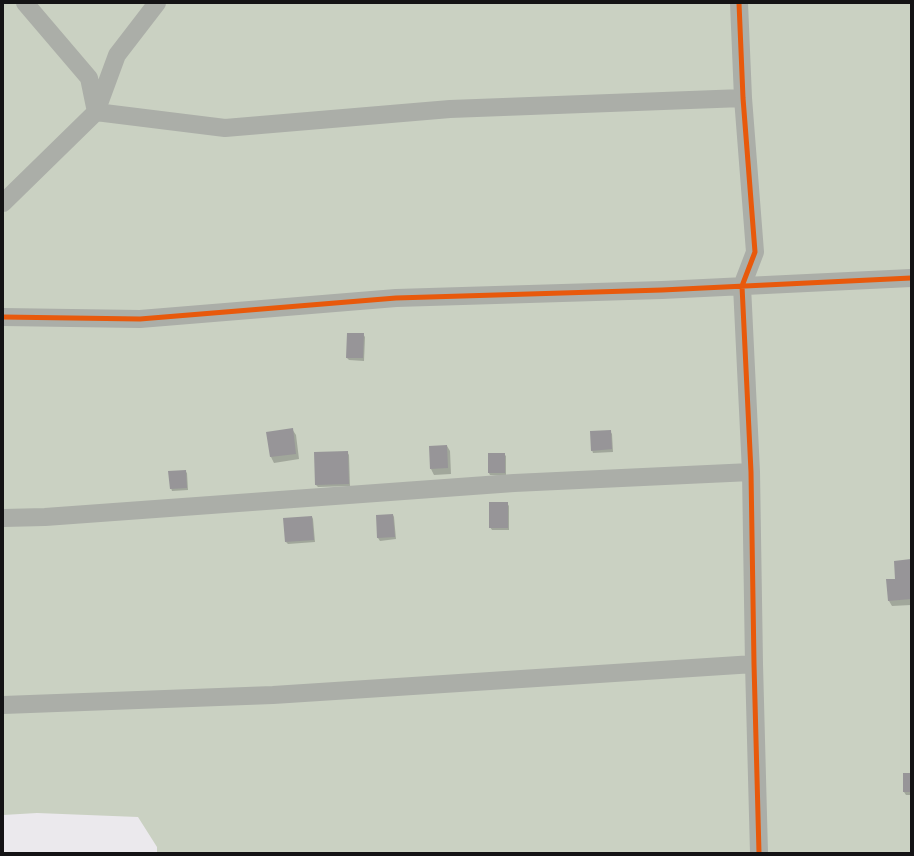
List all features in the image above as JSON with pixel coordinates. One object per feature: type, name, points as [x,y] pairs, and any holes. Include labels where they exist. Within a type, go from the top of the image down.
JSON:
[{"type":"street","points":[[25,3],[89,78],[96,112]]},
{"type":"street","points":[[3,203],[96,112],[117,55],[157,3]]},
{"type":"street","points":[[739,3],[743,98],[755,252],[742,286],[751,472],[759,853]]},
{"type":"street","points":[[96,112],[224,128],[450,109],[743,98]]},
{"type":"street","points":[[3,317],[140,319],[396,298],[662,290],[911,278]]},
{"type":"street","points":[[3,518],[44,517],[514,483],[751,472]]},
{"type":"street","points":[[3,705],[273,695],[754,664]]},
{"type":"green space","points":[[3,3],[911,3],[911,853],[157,853],[157,847],[138,817],[37,813],[3,815]]},
{"type":"building","points":[[347,333],[364,333],[363,358],[346,358]]},
{"type":"building","points":[[293,428],[296,454],[270,457],[266,432]]},
{"type":"building","points":[[611,430],[612,449],[591,451],[590,431]]},
{"type":"building","points":[[447,445],[448,468],[430,469],[429,446]]},
{"type":"building","points":[[348,451],[349,484],[315,485],[314,452]]},
{"type":"building","points":[[488,453],[505,453],[505,473],[488,473]]},
{"type":"building","points":[[186,470],[187,488],[170,489],[168,471]]},
{"type":"building","points":[[489,502],[508,502],[508,528],[489,528]]},
{"type":"building","points":[[393,514],[395,537],[377,538],[376,515]]},
{"type":"building","points":[[312,516],[314,540],[285,542],[283,518]]},
{"type":"building","points":[[911,559],[911,599],[888,601],[886,579],[895,579],[894,561]]},
{"type":"building","points":[[903,773],[911,773],[911,792],[903,792]]},
{"type":"cycle path","points":[[739,3],[743,98],[755,252],[742,286],[751,472],[759,853]]},
{"type":"cycle path","points":[[3,317],[140,319],[396,298],[662,290],[911,278]]}]
